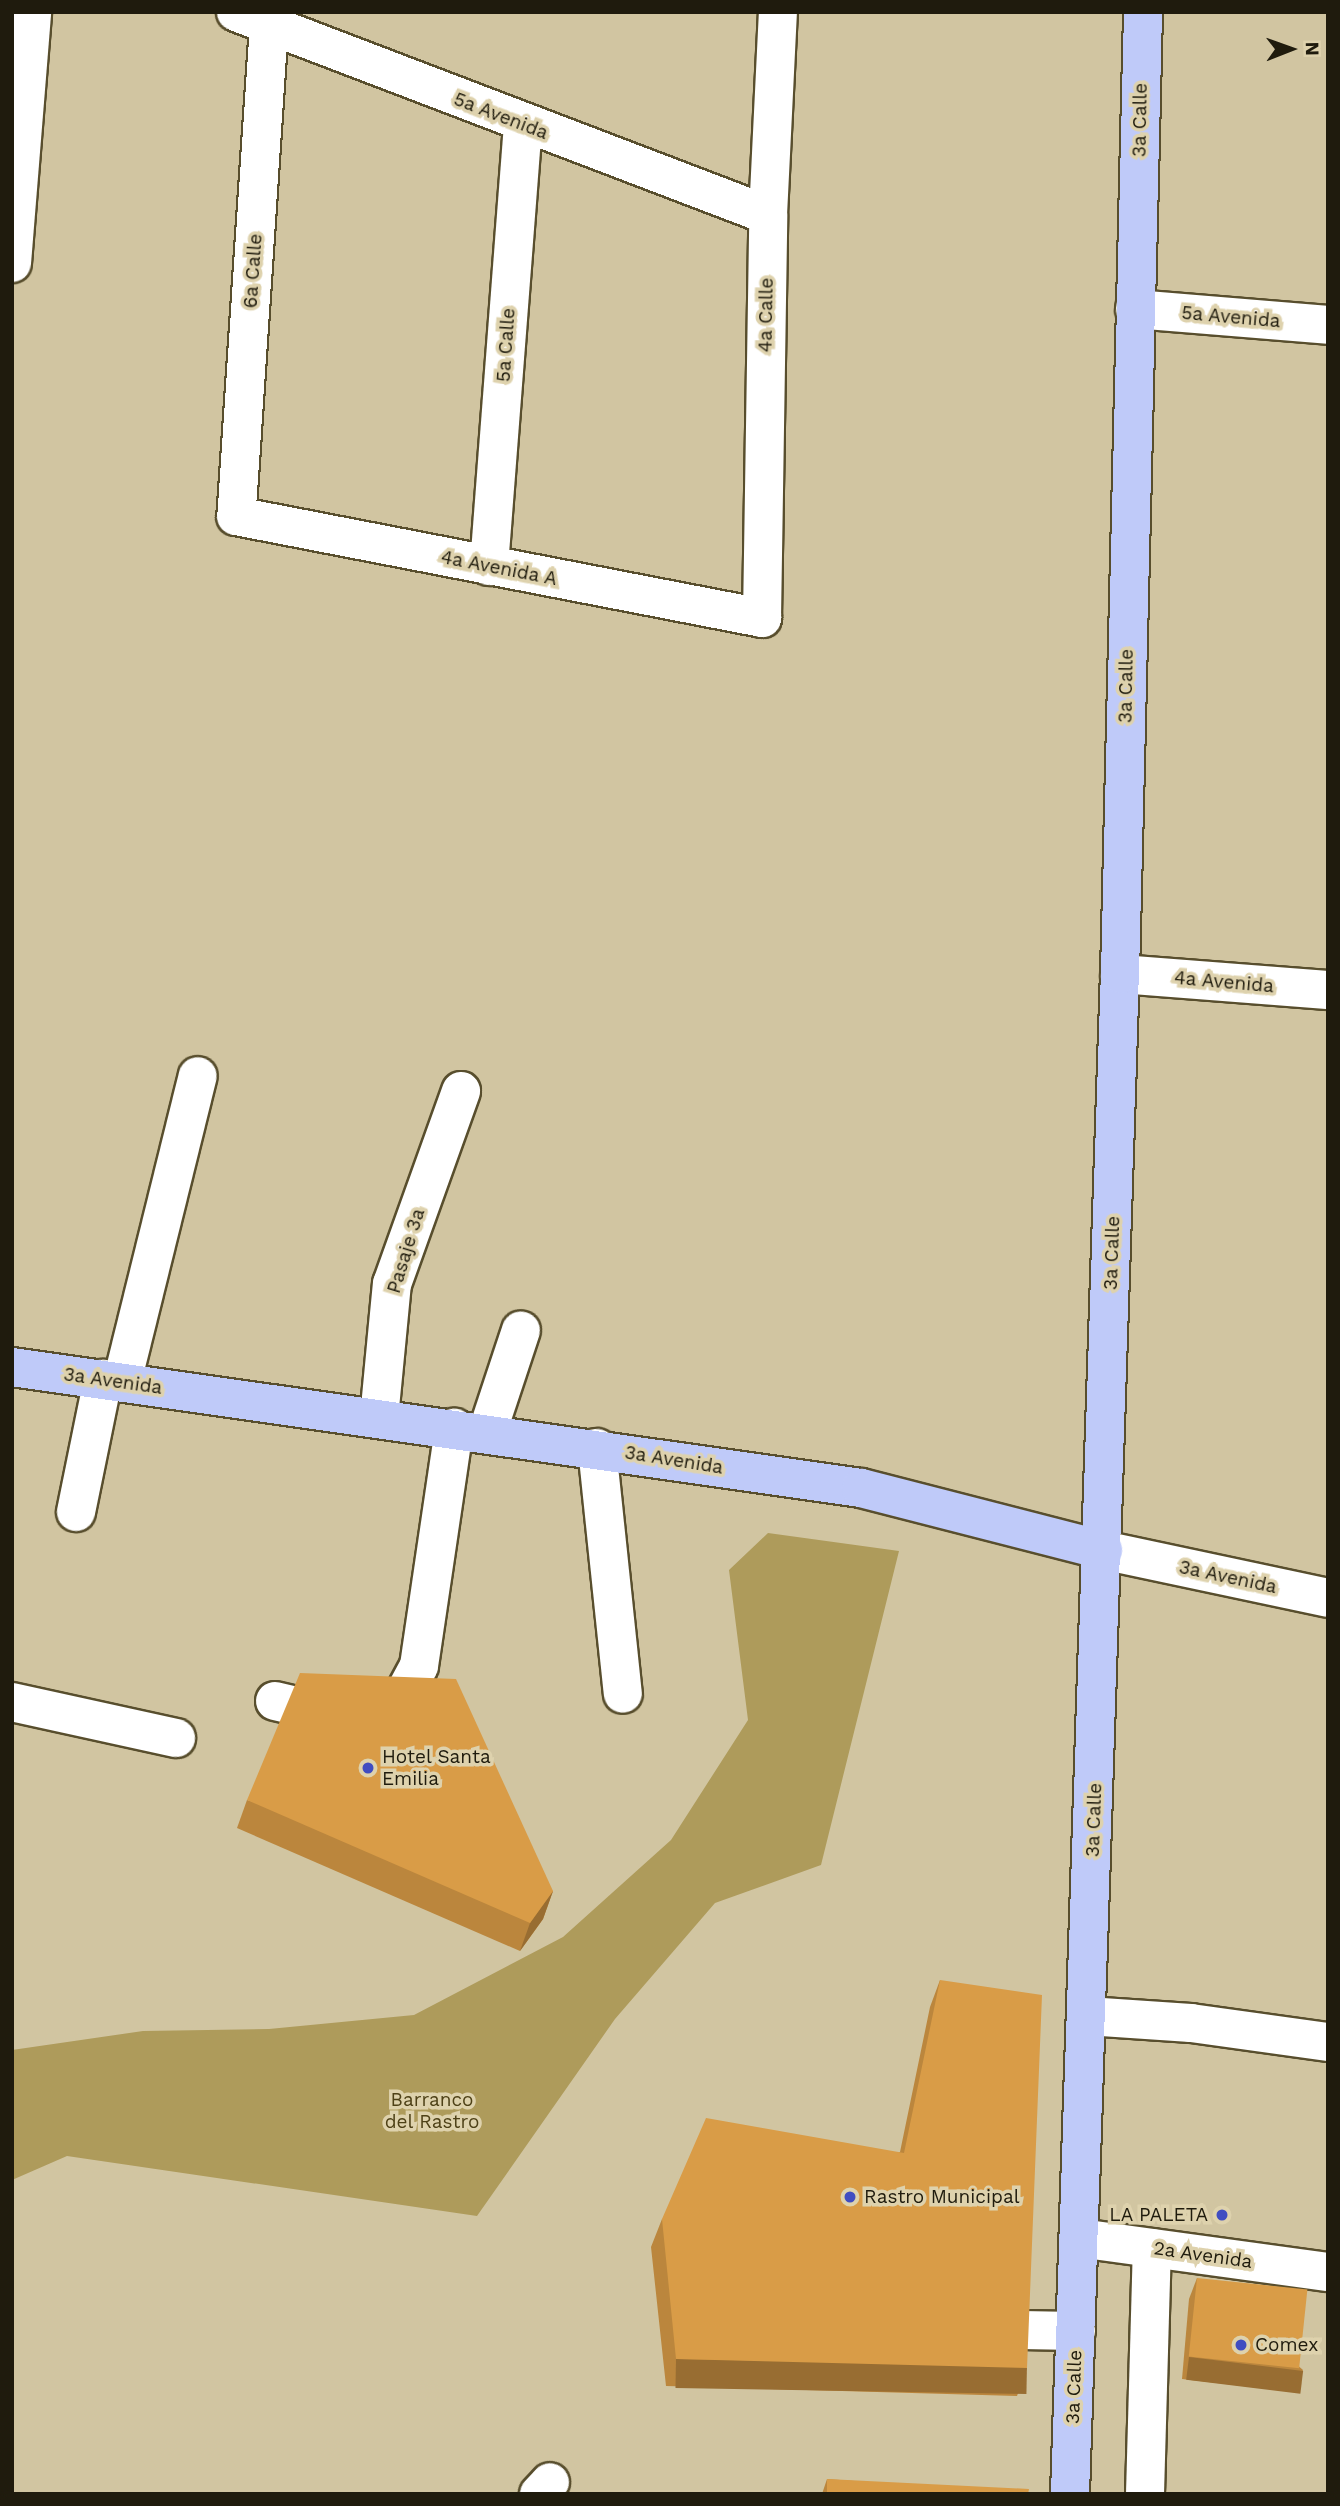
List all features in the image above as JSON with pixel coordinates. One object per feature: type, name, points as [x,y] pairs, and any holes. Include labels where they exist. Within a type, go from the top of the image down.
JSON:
[{"type":"main road","name":"3a Calle","points":[[1070,2494],[1120,974],[1143,12]]},
{"type":"main road","name":"3a Avenida","points":[[12,1367],[597,1448],[861,1488],[1103,1550]]},
{"type":"street","points":[[12,263],[33,12]]},
{"type":"street","name":"4a Calle","points":[[762,618],[768,215],[778,12]]},
{"type":"street","name":"5a Avenida","points":[[253,19],[768,215]]},
{"type":"street","name":"6a Calle","points":[[236,516],[253,19]]},
{"type":"street","name":"5a Calle","points":[[489,566],[523,124]]},
{"type":"street","name":"5a Avenida","points":[[1135,309],[1328,325]]},
{"type":"street","name":"4a Avenida A","points":[[236,516],[762,618]]},
{"type":"street","name":"4a Avenida","points":[[1120,974],[1328,990]]},
{"type":"street","points":[[76,1512],[198,1076]]},
{"type":"street","name":"Pasaje 3a","points":[[379,1418],[392,1284],[461,1091]]},
{"type":"street","points":[[275,1701],[386,1727],[419,1666],[470,1430],[521,1330]]},
{"type":"street","points":[[597,1448],[623,1694]]},
{"type":"street","name":"3a Avenida","points":[[1103,1550],[1328,1598]]},
{"type":"street","points":[[12,1702],[176,1738]]},
{"type":"street","points":[[1087,2016],[1191,2024],[1328,2042]]},
{"type":"street","name":"2a Avenida","points":[[1079,2238],[1328,2272]]},
{"type":"street","points":[[1145,2494],[1152,2248]]},
{"type":"street","points":[[957,2290],[954,2318],[1021,2330],[1076,2331]]},
{"type":"green space","name":"Barranco del Rastro","points":[[768,1533],[899,1551],[821,1865],[715,1903],[615,2019],[477,2216],[67,2156],[12,2180],[12,2050],[143,2031],[269,2029],[414,2015],[563,1937],[671,1840],[748,1720],[729,1570]]},
{"type":"building","name":"Hotel Santa Emilia","points":[[300,1673],[456,1679],[553,1891],[530,1923],[247,1800]]},
{"type":"building","name":"Rastro Municipal","points":[[940,1980],[1042,1995],[1027,2368],[676,2359],[662,2219],[706,2118],[904,2153]]},
{"type":"building","name":"Comex","points":[[1197,2278],[1307,2290],[1299,2368],[1189,2357]]},
{"type":"building","points":[[827,2479],[1029,2489],[1028,2494],[827,2494]]},
{"type":"place","name":"Hotel Santa Emilia","points":[[368,1768]]},
{"type":"place","name":"Rastro Municipal","points":[[850,2197]]},
{"type":"place","name":"LA PALETA","points":[[1222,2215]]},
{"type":"place","name":"Comex","points":[[1241,2345]]}]
